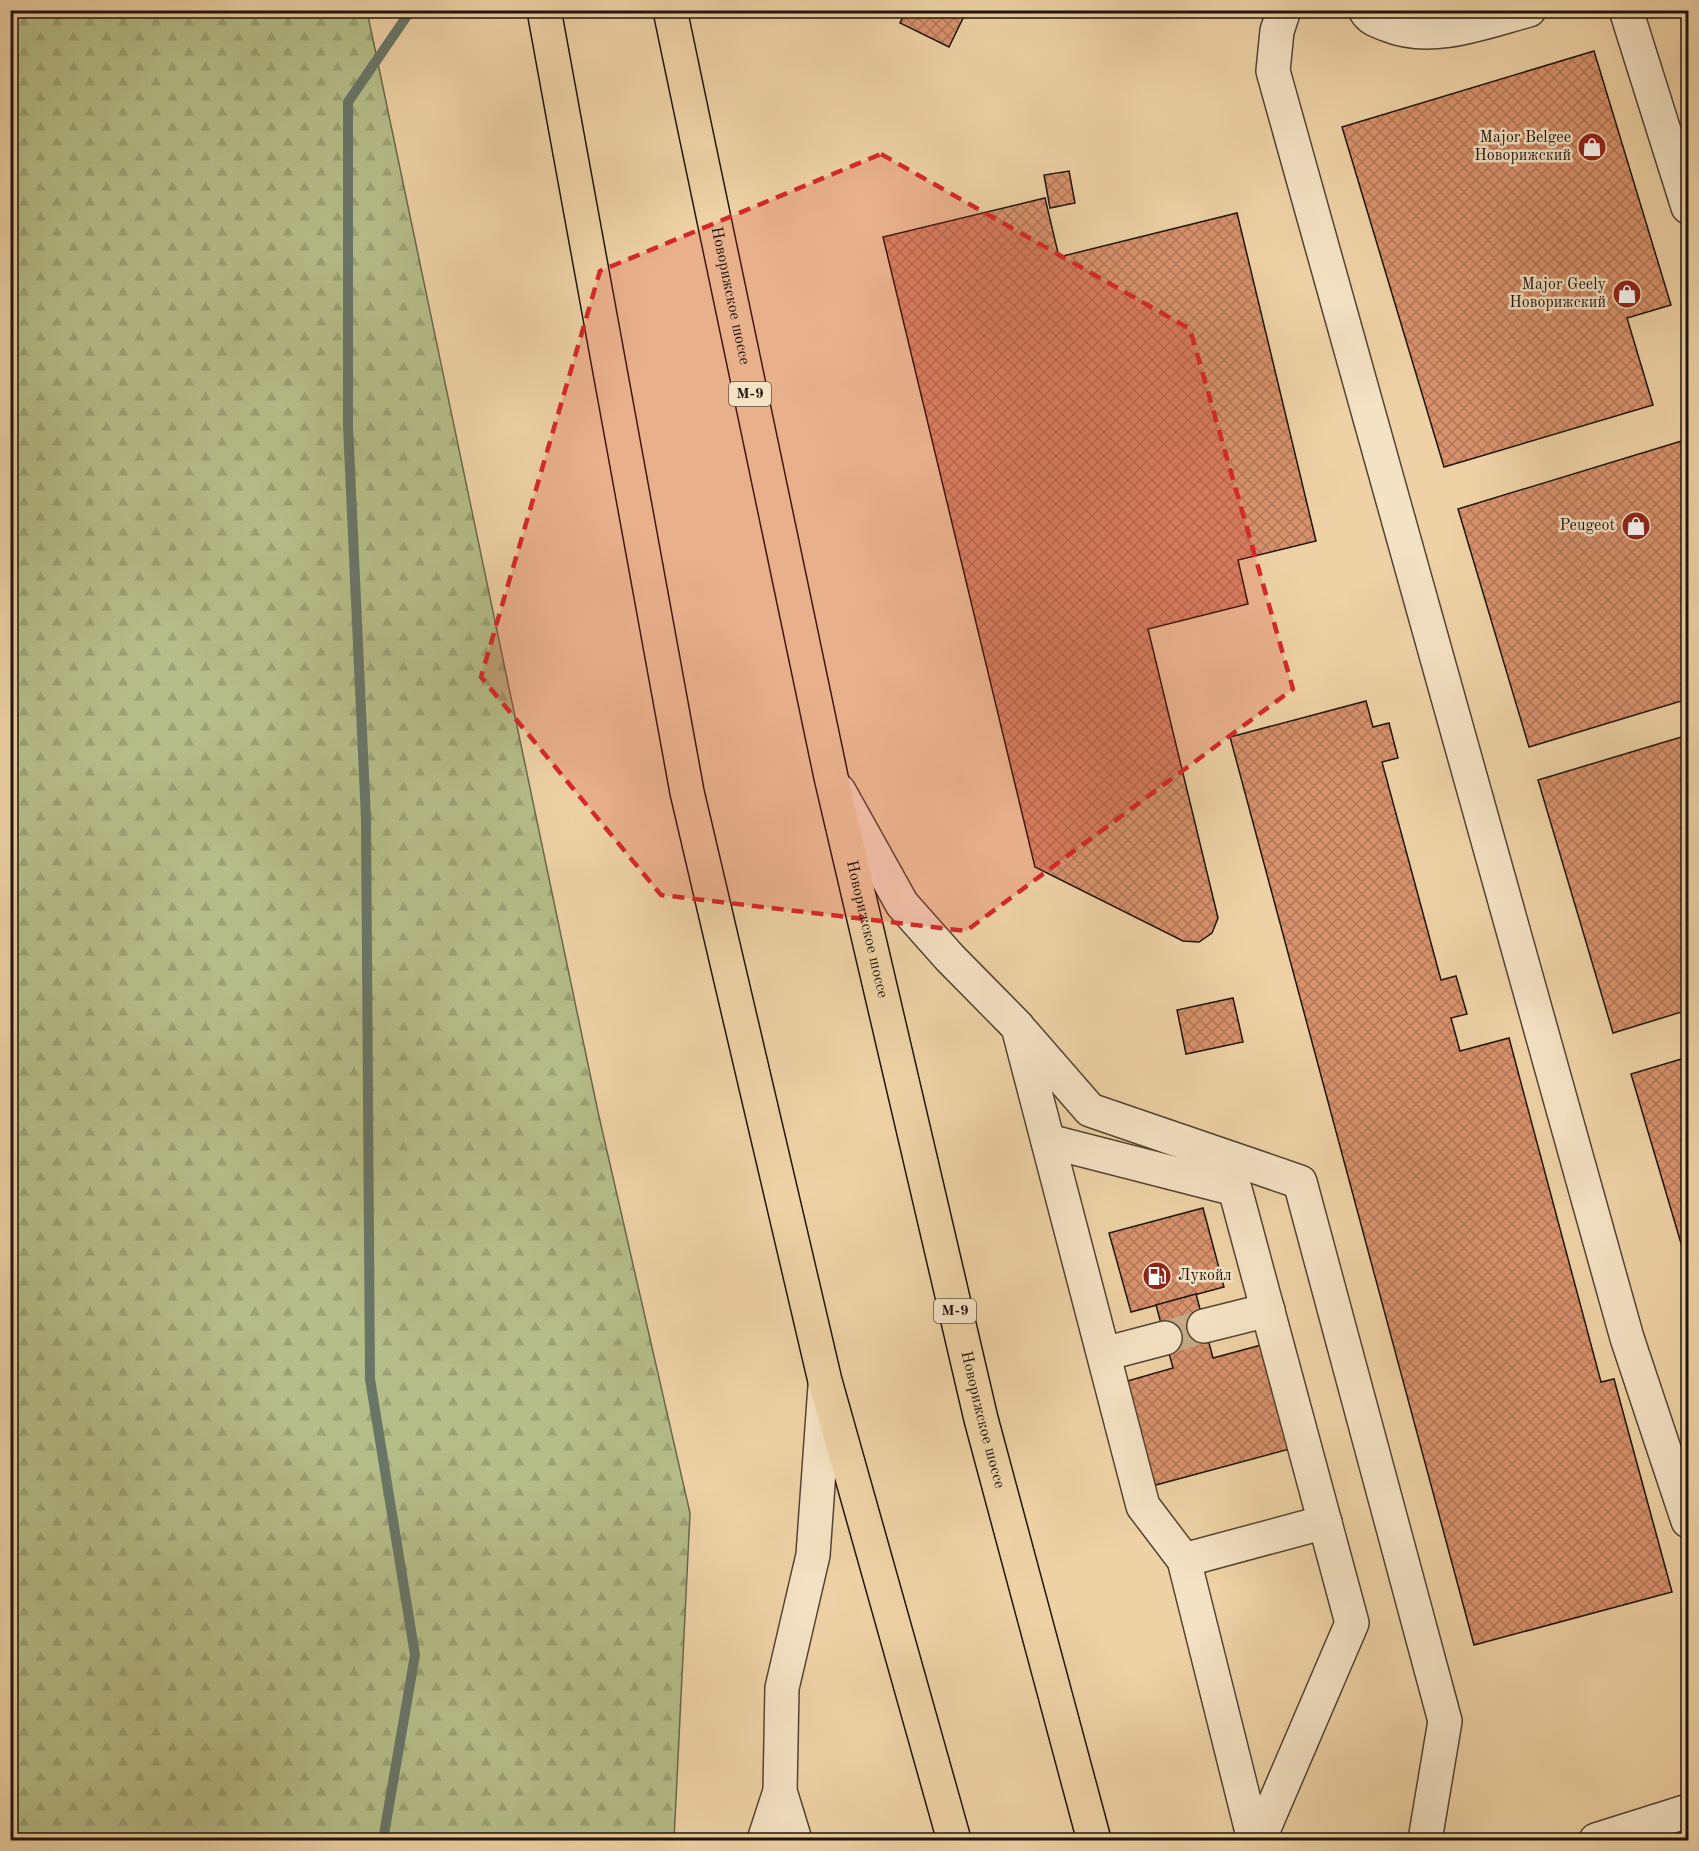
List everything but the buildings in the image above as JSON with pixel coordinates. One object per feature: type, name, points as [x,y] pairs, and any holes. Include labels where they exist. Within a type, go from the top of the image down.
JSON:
[{"type":"highway","points":[[544,10],[687,792],[825,1381],[954,1840]]},
{"type":"highway","name":"Новорижское шоссе","points":[[670,10],[831,777],[981,1419],[1094,1840]]},
{"type":"lane","points":[[1284,10],[1277,31],[1273,71],[1627,1338],[1689,1521]]},
{"type":"lane","points":[[1365,10],[1370,18],[1404,32],[1443,32],[1529,10]]},
{"type":"lane","points":[[1626,10],[1689,207]]},
{"type":"lane","points":[[831,777],[902,904],[950,958],[1018,1028],[1090,1110],[1300,1182],[1445,1721],[1425,1840]]},
{"type":"lane","points":[[1018,1028],[1143,1506],[1184,1560],[1257,1840]]},
{"type":"lane","points":[[1048,1141],[1235,1190],[1352,1623],[1257,1840]]},
{"type":"lane","points":[[1204,1326],[1268,1310]]},
{"type":"lane","points":[[1104,1354],[1165,1338]]},
{"type":"lane","points":[[764,1840],[780,1791],[782,1688],[813,1555],[825,1381]]},
{"type":"lane","points":[[1184,1560],[1324,1522]]},
{"type":"lane","points":[[780,1791],[795,1840]]},
{"type":"lane","points":[[1596,1840],[1689,1811]]},
{"type":"highlighted area","points":[[881,154],[1190,329],[1293,689],[966,931],[661,895],[481,677],[600,271]]},
{"type":"green space","points":[[11,10],[367,11],[598,1112],[690,1513],[674,1840],[11,1840]]},
{"type":"waterway","points":[[383,1840],[415,1655],[370,1379],[366,819],[348,426],[348,102],[411,10]]},
{"type":"tunnel","points":[[1165,1338],[1204,1326]]},
{"type":"place","name":"Major Belgee Новорижский","points":[[1592,147]]},
{"type":"place","name":"Major Geely Новорижский","points":[[1627,294]]},
{"type":"place","name":"Peugeot","points":[[1636,526]]},
{"type":"place","name":"Лукойл","points":[[1157,1276]]}]
